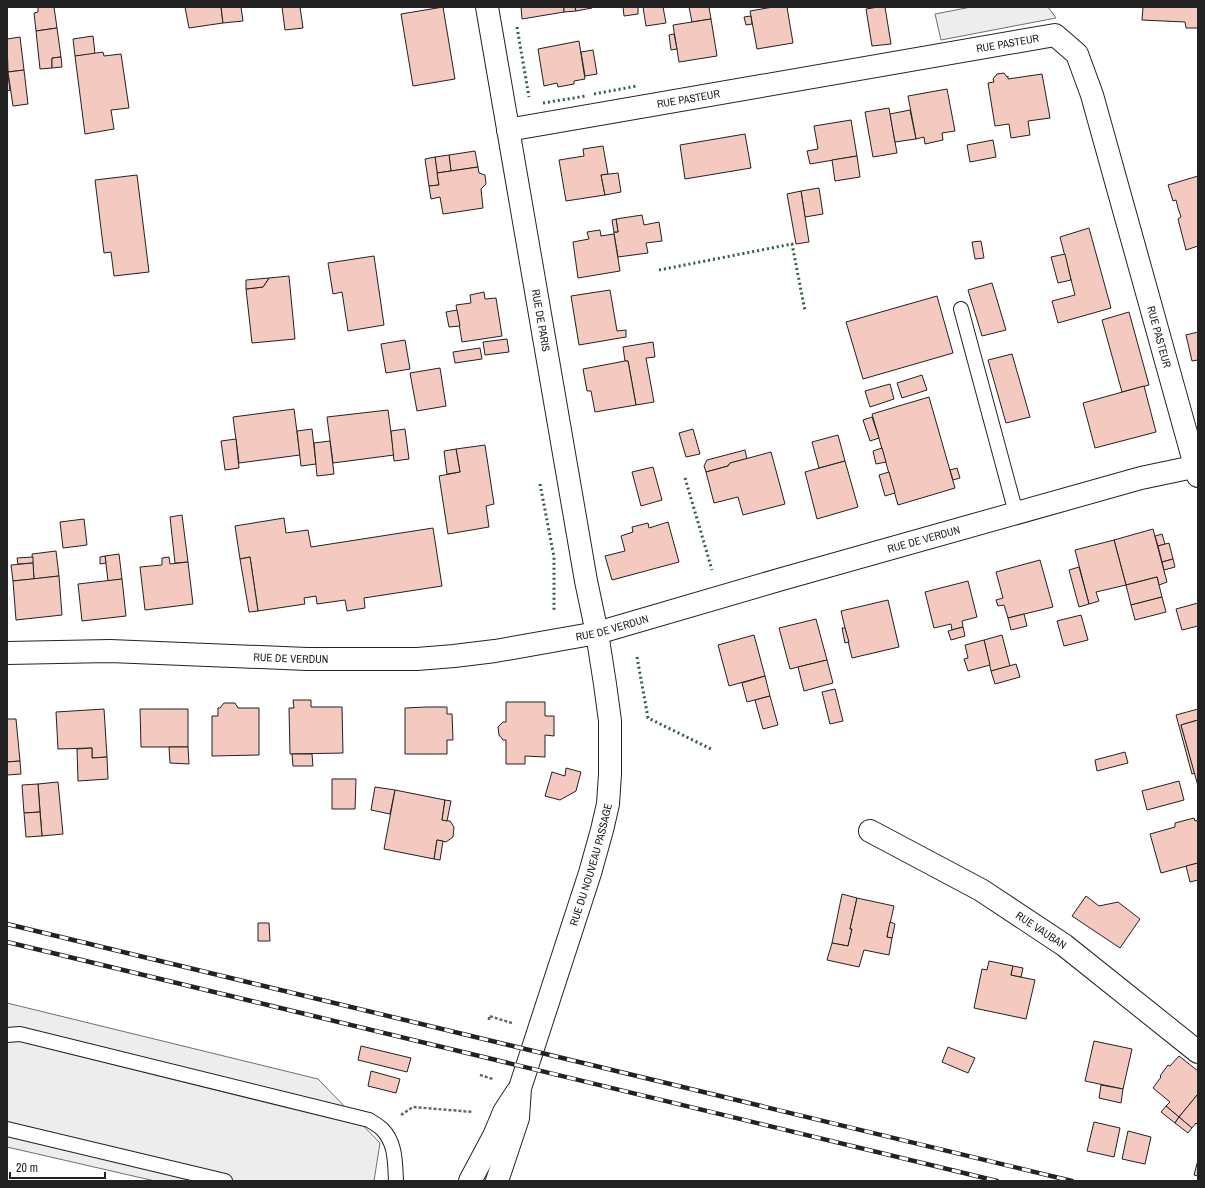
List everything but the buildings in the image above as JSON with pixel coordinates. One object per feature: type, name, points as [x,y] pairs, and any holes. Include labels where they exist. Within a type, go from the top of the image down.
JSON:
[{"type":"street","name":"RUE DE PARIS","points":[[487,7],[586,581],[597,633]]},
{"type":"street","name":"RUE PASTEUR","points":[[508,130],[1055,35],[1077,54],[1092,95],[1197,470]]},
{"type":"street","name":"RUE DE VERDUN","points":[[7,653],[110,651],[307,659],[417,659],[488,652],[597,633],[782,579],[1141,478],[1197,470]]},
{"type":"street","name":"RUE DU NOUVEAU PASSAGE","points":[[497,1181],[518,1118],[520,1088],[590,874],[608,804],[610,721],[597,633]]},
{"type":"street","name":"RUE VAUBAN","points":[[870,831],[981,890],[1064,945],[1198,1052]]},
{"type":"street","name":"RUE DU NOUVEAU PASSAGE","points":[[470,1181],[494,1136],[504,1112],[520,1088]]},
{"type":"lane","points":[[961,309],[1016,513]]},
{"type":"lane","points":[[7,1035],[20,1034],[369,1120],[381,1128],[387,1135],[392,1146],[396,1181]]},
{"type":"lane","points":[[7,1129],[225,1181]]},
{"type":"path","points":[[489,1020],[490,1016],[513,1023],[514,1017]]},
{"type":"path","points":[[381,1128],[413,1107],[476,1112]]},
{"type":"shaded area","points":[[971,7],[1048,7],[1056,18],[941,40],[935,14]]},
{"type":"shaded area","points":[[7,1003],[318,1079],[380,1143],[374,1181],[155,1181],[7,1147]]},
{"type":"railway","points":[[7,924],[1072,1181]]},
{"type":"railway","points":[[7,942],[997,1181]]},
{"type":"hedge","points":[[517,27],[529,97]]},
{"type":"hedge","points":[[594,94],[637,86]]},
{"type":"hedge","points":[[543,103],[586,96]]},
{"type":"hedge","points":[[659,270],[792,244],[805,311]]},
{"type":"hedge","points":[[685,478],[712,570]]},
{"type":"hedge","points":[[540,484],[554,557],[554,610]]},
{"type":"hedge","points":[[637,657],[648,718],[713,750]]}]
